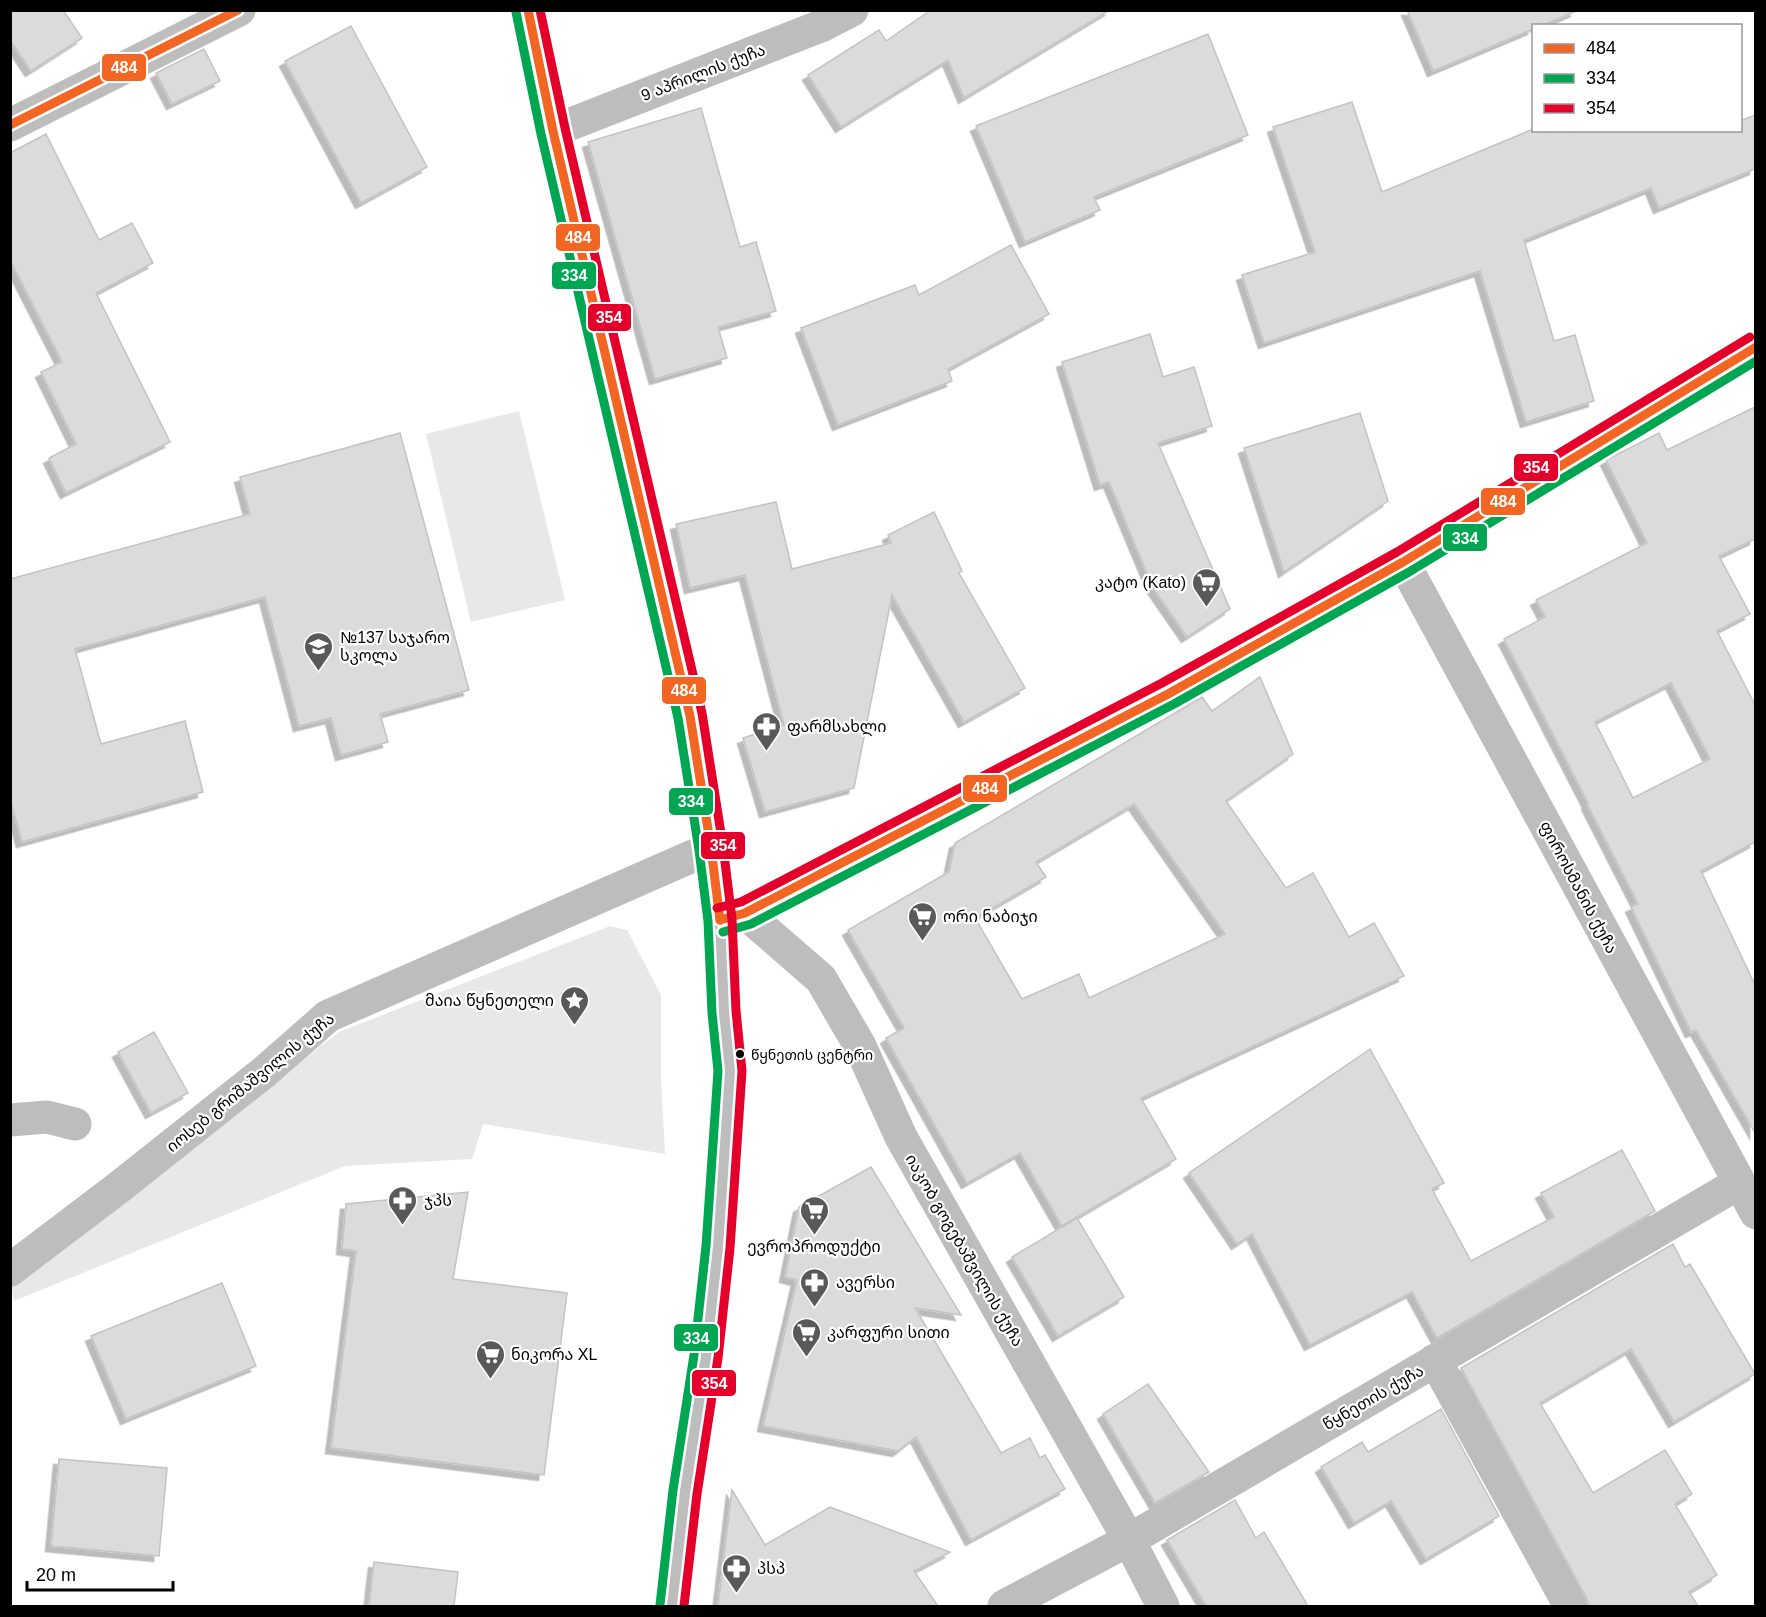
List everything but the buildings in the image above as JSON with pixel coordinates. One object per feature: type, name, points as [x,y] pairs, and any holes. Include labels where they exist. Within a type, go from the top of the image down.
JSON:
[{"type":"street","points":[[10,125],[239,10]]},
{"type":"street","points":[[528,10],[553,131],[690,716],[711,848],[732,916],[724,1012],[730,1071],[720,1224],[706,1357],[685,1492],[672,1606]]},
{"type":"street","name":"9 აპრილის ქუჩა","points":[[553,131],[822,26],[852,10]]},
{"type":"street","points":[[732,916],[1168,694],[1403,562],[1755,347]]},
{"type":"street","name":"ფიროსმანის ქუჩა","points":[[1403,562],[1755,1213]]},
{"type":"street","name":"იოსებ გრიშაშვილის ქუჩა","points":[[10,1270],[118,1188],[262,1073],[328,1016],[711,848]]},
{"type":"street","name":"იაკობ გოგებაშვილის ქუჩა","points":[[732,916],[821,980],[860,1046],[901,1137],[1129,1540],[1163,1606]]},
{"type":"street","points":[[10,1120],[47,1117],[75,1124]]},
{"type":"street","name":"წყნეთის ქუჩა","points":[[1004,1606],[1129,1540],[1739,1183]]},
{"type":"street","points":[[1435,1360],[1570,1606]]},
{"type":"shaded area","points":[[519,411],[565,600],[471,622],[426,434]]},
{"type":"shaded area","points":[[610,926],[627,930],[661,995],[661,1078],[665,1154],[483,1124],[472,1159],[345,1166],[14,1301],[10,1283],[339,1032]]},
{"type":"transit line","name":"484","points":[[10,125],[238,10]]},
{"type":"transit line","name":"484","points":[[528,10],[553,131],[690,716],[720,920]]},
{"type":"transit line","name":"354","points":[[540,10],[565,128],[702,713],[732,919],[736,1011],[742,1071],[730,1248],[718,1358],[697,1494],[684,1606]]},
{"type":"transit line","name":"334","points":[[516,12],[541,134],[678,718],[708,921],[712,1013],[718,1071],[706,1246],[694,1355],[673,1490],[660,1605]]},
{"type":"transit line","name":"354","points":[[717,908],[741,902],[1162,683],[1397,552],[1750,337]]},
{"type":"transit line","name":"484","points":[[720,920],[745,913],[1168,694],[1403,562],[1756,347]]},
{"type":"transit line","name":"334","points":[[723,932],[751,924],[1174,704],[1409,572],[1756,361]]},
{"type":"place","name":"კატო (Kato)","points":[[1207,608]]},
{"type":"place","name":"№137 საჯარო სკოლა","points":[[319,672]]},
{"type":"place","name":"ფარმსახლი","points":[[766,752]]},
{"type":"place","name":"ორი ნაბიჯი","points":[[922,942]]},
{"type":"place","name":"მაია წყნეთელი","points":[[575,1026]]},
{"type":"place","name":"წყნეთის ცენტრი","points":[[740,1054]]},
{"type":"place","name":"ჯპს","points":[[403,1226]]},
{"type":"place","name":"ევროპროდუქტი","points":[[814,1236]]},
{"type":"place","name":"ავერსი","points":[[815,1308]]},
{"type":"place","name":"კარფური სითი","points":[[806,1358]]},
{"type":"place","name":"ნიკორა XL","points":[[490,1380]]},
{"type":"place","name":"პსპ","points":[[736,1594]]}]
